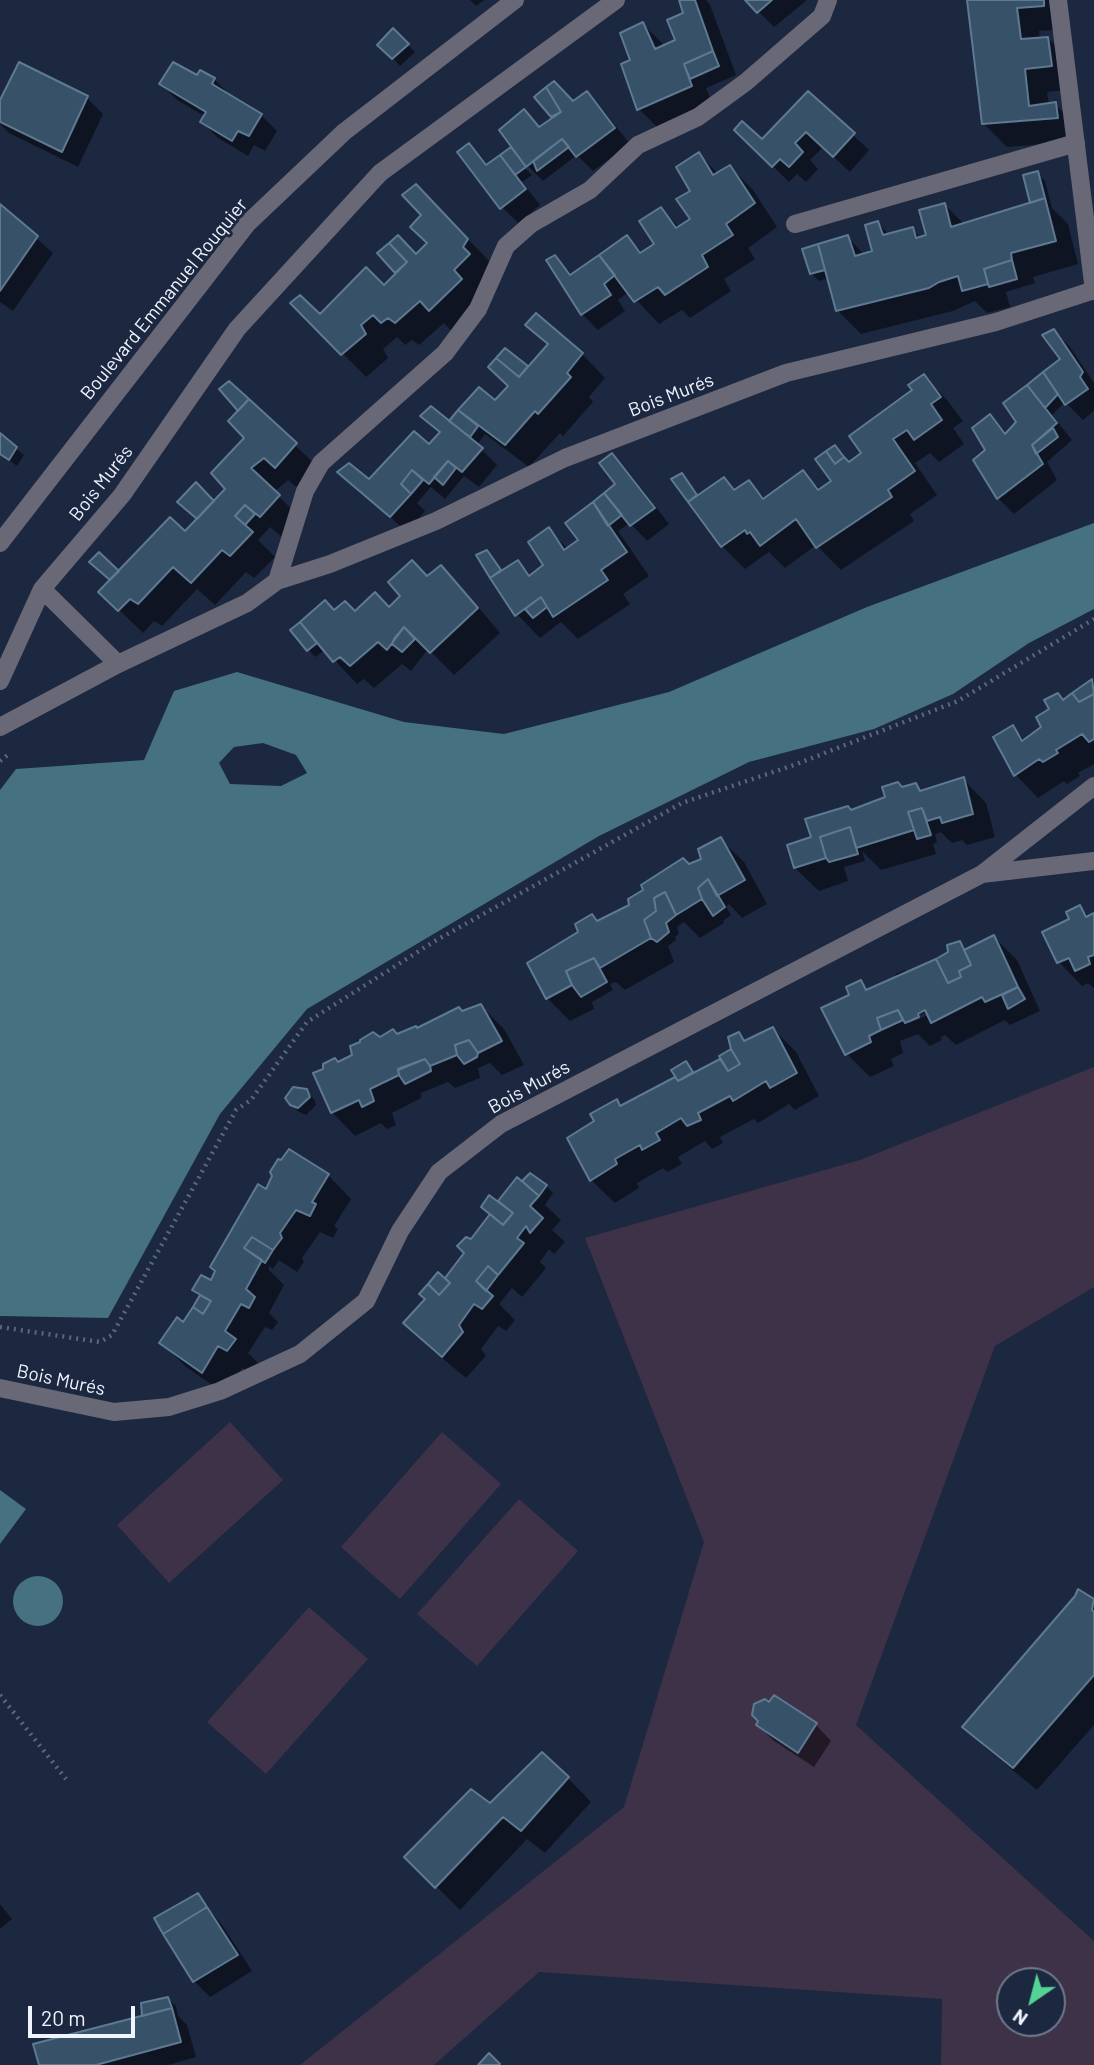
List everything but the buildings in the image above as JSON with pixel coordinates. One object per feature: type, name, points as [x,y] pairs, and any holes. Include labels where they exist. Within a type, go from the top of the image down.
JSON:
[{"type":"street","name":"Boulevard Emmanuel Rouquier","points":[[0,543],[247,224],[344,132],[515,0]]},
{"type":"street","name":"Bois Murés","points":[[0,681],[42,589],[122,495],[237,329],[380,173],[616,0]]},
{"type":"street","points":[[277,581],[305,491],[321,463],[445,353],[478,309],[506,246],[531,224],[590,190],[638,145],[698,117],[746,82],[821,16],[828,0]]},
{"type":"street","name":"Bois Murés","points":[[0,726],[118,664],[247,603],[277,581],[330,564],[436,521],[565,458],[786,373],[996,322],[1094,291],[1058,0]]},
{"type":"street","points":[[795,223],[1076,143]]},
{"type":"street","points":[[42,589],[118,664]]},
{"type":"street","name":"Bois Murés","points":[[0,1388],[114,1412],[169,1407],[220,1391],[300,1354],[366,1301],[400,1231],[439,1172],[501,1124],[982,874],[1094,786]]},
{"type":"street","name":"Bois Murés","points":[[982,874],[1094,861]]},
{"type":"path","points":[[0,1327],[100,1342],[112,1335],[236,1110],[251,1100],[307,1021],[435,941],[682,803],[794,765],[958,701],[1094,618]]},
{"type":"path","points":[[0,1695],[66,1779]]},
{"type":"shaded area","points":[[1094,1067],[1094,1287],[995,1346],[856,1725],[1094,1941],[1094,2065],[941,2065],[942,1999],[539,1972],[434,2065],[300,2065],[624,1807],[704,1542],[585,1238],[860,1160]]},
{"type":"shaded area","points":[[230,1422],[283,1480],[169,1583],[117,1525]]},
{"type":"shaded area","points":[[442,1432],[501,1484],[400,1599],[341,1547]]},
{"type":"shaded area","points":[[519,1499],[578,1551],[477,1666],[417,1614]]},
{"type":"shaded area","points":[[309,1607],[368,1659],[266,1774],[207,1722]]},
{"type":"water","points":[[1094,523],[1094,609],[1029,643],[953,694],[874,729],[749,762],[599,836],[307,1009],[220,1114],[108,1318],[0,1316],[0,790],[16,769],[144,760],[174,691],[237,672],[404,722],[504,734],[669,692],[867,607]],"holes":[[[263,743],[296,755],[307,773],[281,786],[230,784],[219,763],[234,747]]]},
{"type":"water","points":[[0,1490],[26,1509],[0,1544]]},
{"type":"water","points":[[38,1576],[56,1583],[63,1601],[56,1619],[38,1626],[20,1619],[13,1601],[20,1583]]}]
